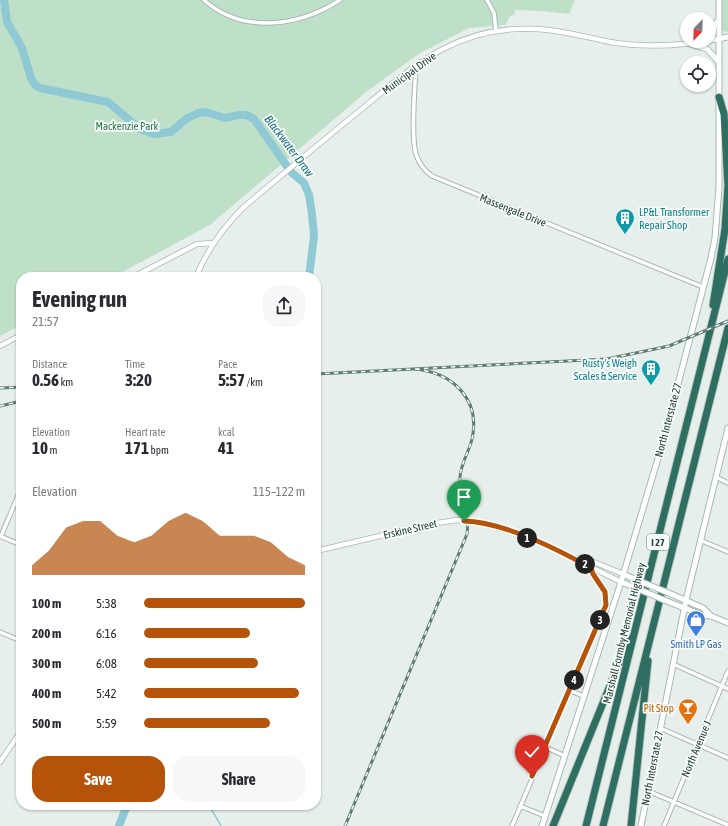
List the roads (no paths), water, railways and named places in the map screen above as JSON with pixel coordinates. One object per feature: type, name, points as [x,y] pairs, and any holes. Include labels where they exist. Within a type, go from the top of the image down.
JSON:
[{"type":"highway","points":[[701,368],[724,238],[727,202],[728,174],[724,114],[719,97]]},
{"type":"highway","name":"Marshall Formby Memorial Highway","points":[[586,826],[728,258]]},
{"type":"highway","name":"I 27","points":[[603,826],[728,328]]},
{"type":"highway","points":[[553,826],[623,656],[643,601]]},
{"type":"highway","points":[[631,826],[650,639]]},
{"type":"main road","name":"North Interstate 27","points":[[542,826],[621,582],[662,445],[715,238],[717,216],[719,97],[719,0]]},
{"type":"main road","points":[[716,25],[719,17]]},
{"type":"main road","name":"Municipal Drive","points":[[718,39],[728,37]]},
{"type":"main road","points":[[702,48],[707,50],[719,62]]},
{"type":"main road","name":"North Interstate 27","points":[[641,826],[684,609],[728,428]]},
{"type":"main road","name":"Erskine Street","points":[[623,574],[703,608],[711,616]]},
{"type":"main road","name":"Erskine Street","points":[[621,582],[702,616],[711,616],[728,623]]},
{"type":"street","points":[[204,0],[216,9],[233,17],[248,21],[273,23],[305,18],[340,0]]},
{"type":"street","points":[[487,0],[494,14],[496,31]]},
{"type":"street","name":"Municipal Drive","points":[[199,272],[214,243],[235,215],[416,65],[433,54],[460,41],[496,31],[536,29],[624,44],[650,46],[680,45]]},
{"type":"street","name":"Massengale Drive","points":[[416,65],[414,140],[416,155],[424,170],[432,176],[703,287]]},
{"type":"street","points":[[143,272],[197,244],[214,243]]},
{"type":"street","points":[[0,346],[16,338]]},
{"type":"street","points":[[716,477],[728,483]]},
{"type":"street","points":[[16,500],[0,536],[16,542]]},
{"type":"street","name":"Erskine Street","points":[[321,550],[431,524],[464,521],[483,523],[503,528],[571,557],[621,582]]},
{"type":"street","points":[[700,540],[728,552]]},
{"type":"street","name":"Erskine Street","points":[[571,557],[596,563],[623,574]]},
{"type":"street","points":[[512,826],[606,605],[605,592],[593,574],[591,568]]},
{"type":"street","points":[[0,632],[16,639]]},
{"type":"street","points":[[673,664],[728,689]]},
{"type":"street","name":"North Avenue J","points":[[664,826],[728,671]]},
{"type":"street","points":[[569,690],[583,696]]},
{"type":"street","points":[[660,728],[697,746],[728,758]]},
{"type":"street","points":[[1,759],[16,738]]},
{"type":"street","points":[[545,746],[565,756]]},
{"type":"street","points":[[648,791],[728,825]]},
{"type":"street","points":[[520,806],[545,816]]},
{"type":"waterway","name":"Blackwater Draw","points":[[4,0],[7,22],[22,48],[31,78],[35,85],[40,88],[108,102],[140,129],[154,134],[171,132],[186,119],[198,113],[206,112],[225,118],[247,115],[254,119],[291,172],[304,183],[309,195],[314,236],[310,272]]},
{"type":"waterway","name":"Blackwater Draw","points":[[119,826],[125,810]]},
{"type":"waterway","points":[[212,810],[221,826]]},
{"type":"railway","points":[[321,374],[607,359],[669,346],[728,321]]},
{"type":"railway","points":[[345,826],[467,534],[467,516],[461,490],[460,477],[472,439],[474,425],[472,412],[468,400],[461,390],[451,382],[428,371],[414,369]]},
{"type":"railway","points":[[0,388],[16,387]]},
{"type":"railway","points":[[0,406],[16,402]]},
{"type":"place","name":"LP&L Transformer Repair Shop","points":[[625,235]]},
{"type":"place","name":"Rusty's Weigh Scales & Service","points":[[651,386]]},
{"type":"place","name":"Smith LP Gas","points":[[696,637]]},
{"type":"place","name":"Pit Stop","points":[[688,725]]},
{"type":"park label","name":"Mackenzie Park","points":[[127,126]]}]
